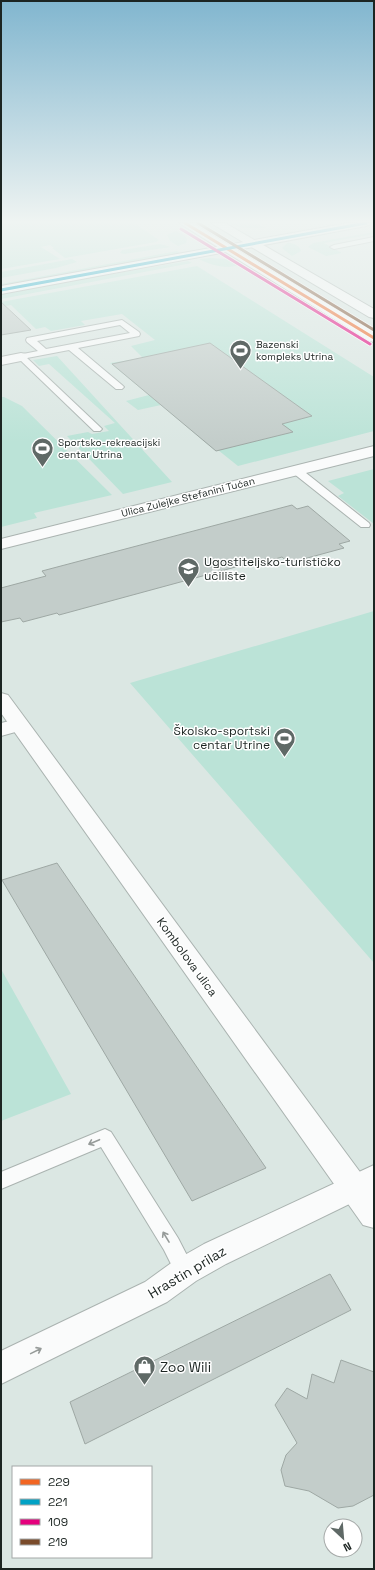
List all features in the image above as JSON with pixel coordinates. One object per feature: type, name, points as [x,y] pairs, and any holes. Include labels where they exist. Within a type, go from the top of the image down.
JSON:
[{"type":"street","points":[[306,296],[374,338]]},
{"type":"street","points":[[344,296],[374,314]]},
{"type":"street","points":[[1,361],[21,357]]},
{"type":"street","name":"Ulica Zulejke Stefanini Tućan","points":[[1,544],[374,451]]},
{"type":"street","name":"Kombolova ulica","points":[[1,699],[10,728],[364,1182],[374,1215]]},
{"type":"street","name":"Hrastin prilaz","points":[[1,1368],[156,1292],[185,1271],[215,1254],[364,1182]]},
{"type":"lane","points":[[21,357],[136,334],[122,322],[30,340],[44,352]]},
{"type":"lane","points":[[71,347],[119,387]]},
{"type":"lane","points":[[21,357],[97,429]]},
{"type":"lane","points":[[297,471],[365,525]]},
{"type":"lane","points":[[1,1181],[105,1137],[185,1271]]},
{"type":"green space","points":[[1,296],[16,296],[1,299]]},
{"type":"green space","name":"Bazenski kompleks Utrina","points":[[32,296],[245,296],[374,377],[374,431],[238,466],[218,450],[216,451],[161,405],[138,410],[126,401],[149,395],[110,363],[143,358],[131,346],[155,340],[122,314],[81,321],[85,325],[51,331],[45,327],[36,329],[11,305],[1,307],[1,302]]},
{"type":"green space","points":[[57,356],[172,482],[123,494],[67,436],[88,432],[92,434],[109,431],[104,426],[115,423],[49,364],[39,366],[33,360]]},
{"type":"green space","name":"Sportsko-rekreacijski centar Utrina","points":[[1,397],[22,406],[112,495],[34,513],[37,518],[1,527]]},
{"type":"green space","points":[[374,469],[374,524],[338,496],[344,493],[328,481]]},
{"type":"green space","name":"Školsko-sportski centar Utrine","points":[[374,611],[374,963],[130,683]]},
{"type":"green space","points":[[1,969],[71,1094],[1,1121]]},
{"type":"building","points":[[1,302],[31,330],[1,335]]},
{"type":"building","points":[[210,343],[312,416],[282,424],[293,432],[216,451],[112,364]]},
{"type":"building","points":[[292,505],[297,509],[308,506],[350,541],[339,544],[344,548],[289,563],[282,557],[268,561],[265,559],[59,615],[57,613],[23,622],[20,618],[1,622],[1,588],[46,576],[42,571]]},
{"type":"building","points":[[57,863],[266,1168],[192,1201],[2,880]]},
{"type":"building","points":[[330,1274],[351,1310],[85,1444],[70,1402]]},
{"type":"building","points":[[341,1360],[374,1372],[374,1495],[353,1506],[338,1508],[309,1491],[285,1486],[281,1470],[286,1455],[297,1443],[275,1405],[287,1388],[307,1399],[312,1374],[334,1383]]},
{"type":"transit line","name":"109","points":[[292,296],[370,344]]},
{"type":"transit line","name":"229","points":[[305,296],[374,338]]},
{"type":"transit line","name":"219","points":[[319,296],[374,330]]},
{"type":"place","name":"Bazenski kompleks Utrina","points":[[241,370]]},
{"type":"place","name":"Sportsko-rekreacijski centar Utrina","points":[[43,468]]},
{"type":"place","name":"Ugostiteljsko-turističko učilište","points":[[188,588]]},
{"type":"place","name":"Školsko-sportski centar Utrine","points":[[285,758]]},
{"type":"place","name":"Zoo Wili","points":[[144,1386]]}]
